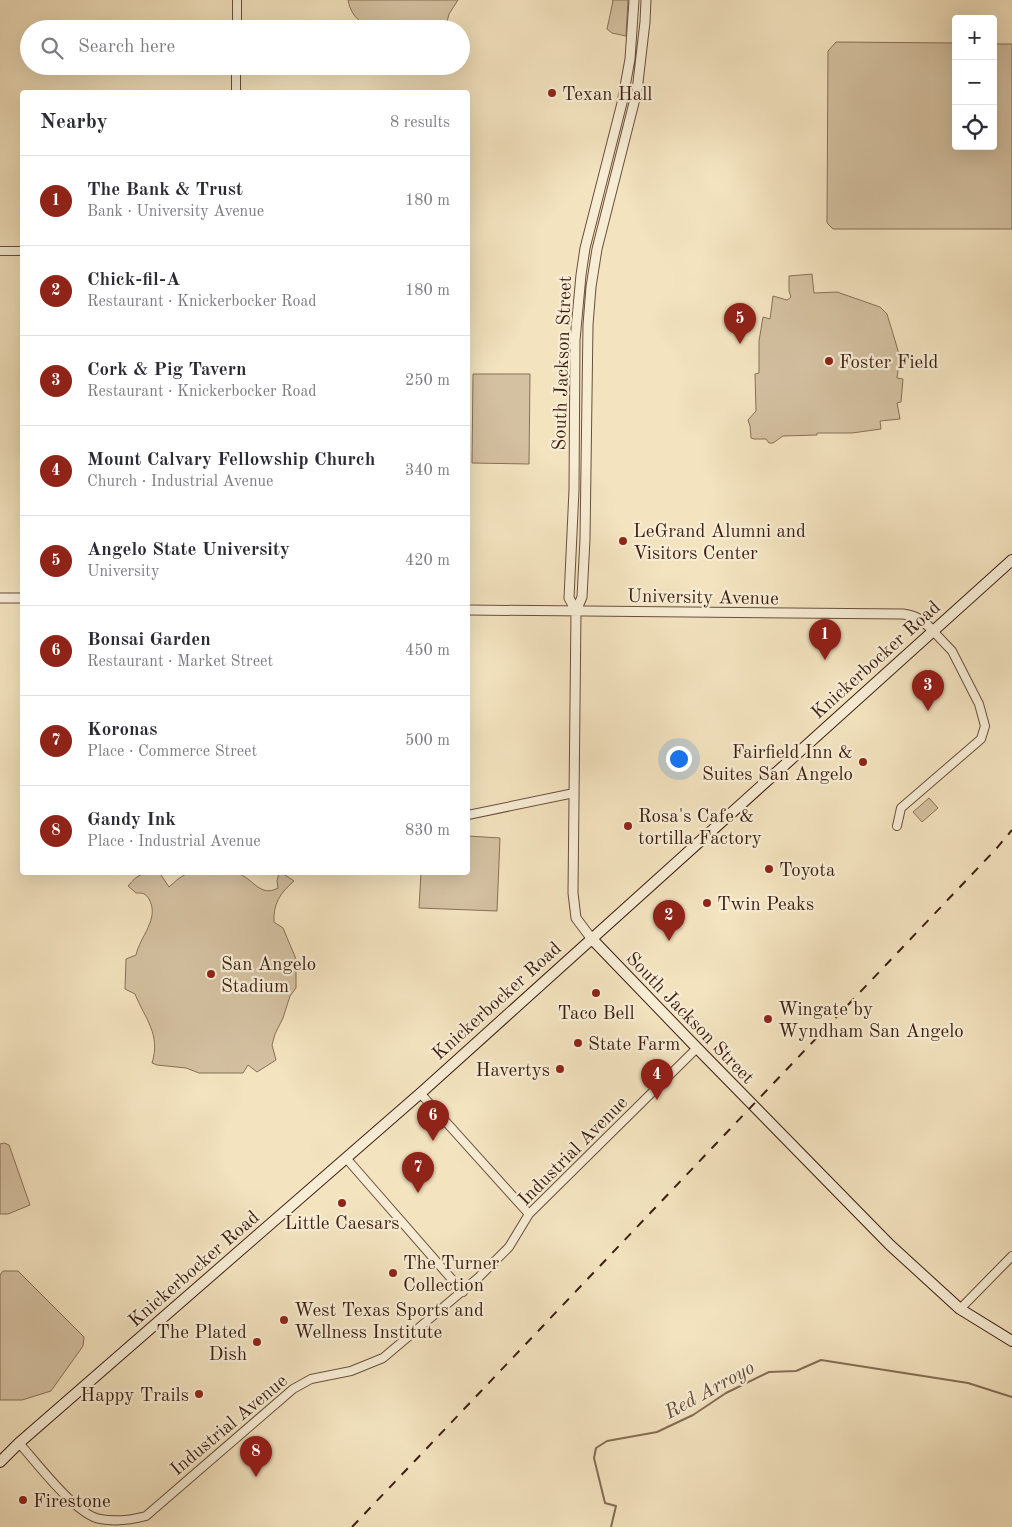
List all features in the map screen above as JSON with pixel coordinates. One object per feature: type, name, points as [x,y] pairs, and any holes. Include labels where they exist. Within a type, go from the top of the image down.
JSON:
[{"type":"main road","name":"Knickerbocker Road","points":[[1,1460],[420,1093],[1012,560]]},
{"type":"main road","name":"South Jackson Street","points":[[591,938],[890,1245],[960,1309],[1012,1342]]},
{"type":"street","points":[[237,0],[237,20]]},
{"type":"street","name":"South Jackson Street","points":[[576,611],[569,598],[573,515],[577,308],[585,248],[622,103],[630,59],[634,0]]},
{"type":"street","name":"South Jackson Street","points":[[591,938],[576,918],[573,899],[576,611],[582,597],[587,498],[588,325],[597,249],[637,91],[646,0]]},
{"type":"street","points":[[236,75],[236,90]]},
{"type":"street","points":[[0,251],[20,251]]},
{"type":"street","points":[[0,598],[20,598]]},
{"type":"street","name":"University Avenue","points":[[470,610],[903,614],[912,615],[923,621],[933,631]]},
{"type":"street","points":[[896,826],[901,808],[981,739],[985,726],[979,704],[952,651],[933,631]]},
{"type":"street","points":[[470,815],[574,793]]},
{"type":"street","name":"Industrial Avenue","points":[[19,1444],[70,1500],[86,1513],[99,1519],[127,1521],[146,1516],[294,1389],[311,1379],[351,1371],[383,1358],[463,1292],[510,1247],[529,1214],[697,1048]]},
{"type":"street","points":[[420,1093],[529,1214]]},
{"type":"street","points":[[346,1158],[463,1292]]},
{"type":"street","points":[[960,1309],[1012,1256]]},
{"type":"shaded area","points":[[348,0],[458,0],[448,20],[358,20],[349,6]]},
{"type":"shaded area","points":[[612,0],[628,0],[626,36],[612,33],[607,29]]},
{"type":"shaded area","points":[[836,42],[952,43],[952,150],[997,150],[997,44],[1012,44],[1012,229],[833,229],[827,223],[828,51]]},
{"type":"shaded area","name":"Foster Field","points":[[812,274],[814,293],[837,292],[880,307],[887,314],[900,357],[897,378],[903,379],[901,402],[897,403],[900,419],[880,421],[881,429],[852,433],[817,433],[817,435],[783,436],[773,443],[769,443],[766,439],[751,438],[748,420],[756,411],[755,374],[759,373],[759,341],[763,317],[770,319],[773,296],[787,300],[791,297],[789,276]]},
{"type":"shaded area","points":[[473,374],[530,374],[529,464],[472,463]]},
{"type":"shaded area","points":[[929,798],[938,808],[922,822],[913,812]]},
{"type":"shaded area","points":[[470,836],[500,838],[497,911],[419,908],[421,875],[470,875]]},
{"type":"shaded area","name":"San Angelo Stadium","points":[[141,875],[161,875],[169,887],[184,875],[243,875],[266,891],[278,888],[278,875],[285,875],[294,881],[278,899],[274,922],[283,928],[296,959],[296,988],[290,996],[283,1018],[275,1034],[272,1045],[276,1060],[257,1072],[248,1065],[243,1073],[199,1073],[186,1068],[152,1063],[155,1044],[151,1027],[135,994],[125,989],[126,959],[136,955],[151,920],[152,906],[148,897],[144,894],[136,893],[128,886]]},
{"type":"shaded area","points":[[0,1144],[9,1145],[30,1205],[8,1214],[0,1214]]},
{"type":"shaded area","points":[[3,1271],[18,1271],[84,1337],[83,1346],[51,1391],[22,1400],[0,1400],[0,1275]]},
{"type":"waterway","name":"Red Arroyo","points":[[611,1527],[616,1506],[605,1503],[594,1458],[596,1448],[607,1441],[657,1432],[693,1415],[726,1393],[769,1372],[796,1371],[821,1360],[968,1383],[1012,1397]]},
{"type":"railway","points":[[352,1527],[1012,830]]},
{"type":"place","name":"Texan Hall","points":[[552,93]]},
{"type":"place","name":"Angelo State University","points":[[740,344]]},
{"type":"place","name":"Foster Field","points":[[829,361]]},
{"type":"place","name":"LeGrand Alumni and Visitors Center","points":[[623,541]]},
{"type":"place","name":"The Bank & Trust","points":[[825,660]]},
{"type":"place","name":"Cork & Pig Tavern","points":[[928,711]]},
{"type":"place","name":"Fairfield Inn & Suites San Angelo","points":[[863,762]]},
{"type":"place","name":"Rosa's Cafe & tortilla Factory","points":[[628,826]]},
{"type":"place","name":"Toyota","points":[[769,869]]},
{"type":"place","name":"Twin Peaks","points":[[707,903]]},
{"type":"place","name":"Chick-fil-A","points":[[669,941]]},
{"type":"place","name":"San Angelo Stadium","points":[[211,974]]},
{"type":"place","name":"Taco Bell","points":[[596,993]]},
{"type":"place","name":"Wingate by Wyndham San Angelo","points":[[768,1019]]},
{"type":"place","name":"State Farm","points":[[578,1043]]},
{"type":"place","name":"Havertys","points":[[560,1069]]},
{"type":"place","name":"Mount Calvary Fellowship Church","points":[[657,1100]]},
{"type":"place","name":"Bonsai Garden","points":[[433,1141]]},
{"type":"place","name":"Koronas","points":[[418,1193]]},
{"type":"place","name":"Little Caesars","points":[[342,1203]]},
{"type":"place","name":"The Turner Collection","points":[[393,1273]]},
{"type":"place","name":"West Texas Sports and Wellness Institute","points":[[284,1320]]},
{"type":"place","name":"The Plated Dish","points":[[257,1342]]},
{"type":"place","name":"Happy Trails","points":[[199,1394]]},
{"type":"place","name":"Gandy Ink","points":[[256,1477]]},
{"type":"place","name":"Firestone","points":[[23,1500]]}]
